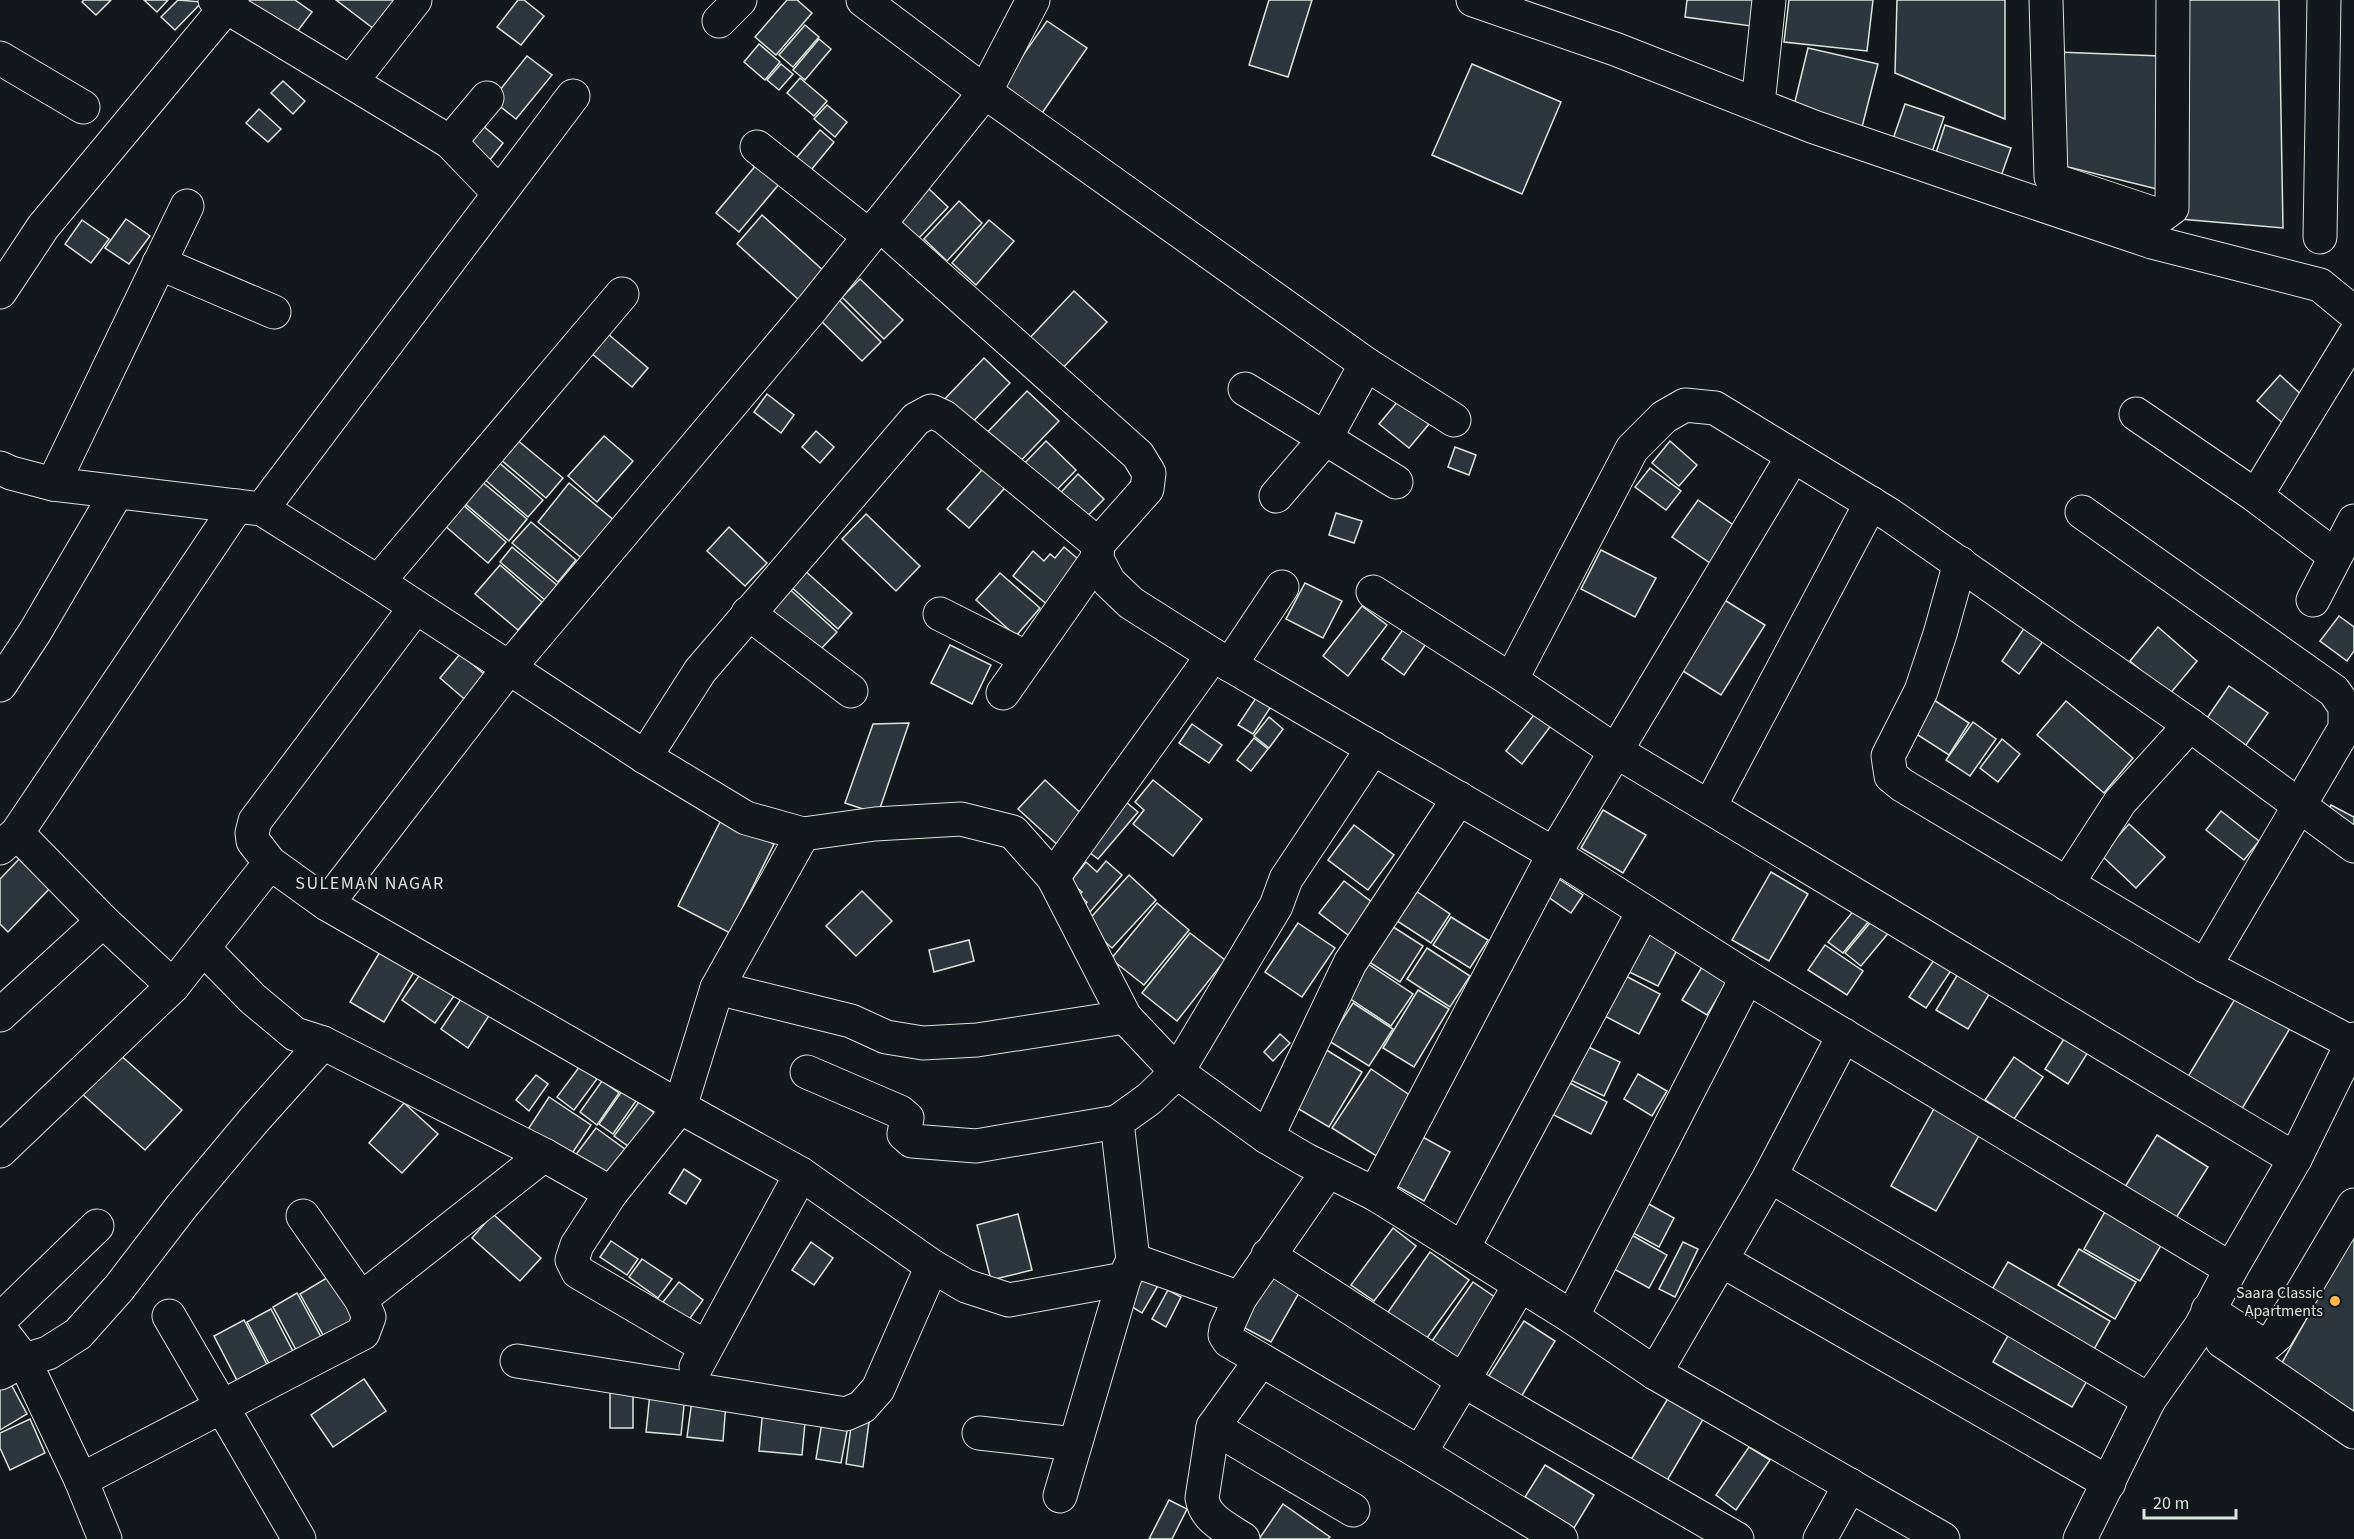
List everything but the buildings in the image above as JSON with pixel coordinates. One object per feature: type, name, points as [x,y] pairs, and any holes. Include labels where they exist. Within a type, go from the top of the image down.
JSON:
[{"type":"street","points":[[351,81],[415,0]]},
{"type":"street","points":[[863,0],[985,92],[1366,364],[1454,420]]},
{"type":"street","points":[[327,904],[508,669],[813,308],[985,92],[1034,0]]},
{"type":"street","points":[[1473,0],[1615,49],[1814,127],[2151,242],[2320,285],[2354,313]]},
{"type":"street","points":[[1758,104],[1769,0]]},
{"type":"street","points":[[2046,0],[2051,177],[2059,182],[2161,216],[2172,208],[2172,0]]},
{"type":"street","points":[[2320,237],[2324,0]]},
{"type":"street","points":[[0,292],[43,227],[224,3],[450,142],[499,193]]},
{"type":"street","points":[[0,58],[83,107]]},
{"type":"street","points":[[173,986],[103,921],[8,840],[250,508],[573,96]]},
{"type":"street","points":[[450,142],[487,98]]},
{"type":"street","points":[[757,147],[874,230],[1138,455],[1149,473],[1147,489],[1098,551],[1003,693]]},
{"type":"street","points":[[53,484],[187,206]]},
{"type":"street","points":[[159,263],[274,312]]},
{"type":"street","points":[[378,582],[622,294]]},
{"type":"street","points":[[2256,496],[2354,336]]},
{"type":"street","points":[[1276,496],[1325,439],[1366,364]]},
{"type":"street","points":[[1245,389],[1396,482]]},
{"type":"street","points":[[1511,680],[1632,449],[1664,417],[1685,405],[1715,408],[1871,503],[1960,563],[2190,724],[2354,846]]},
{"type":"street","points":[[645,757],[700,670],[916,419],[931,411],[944,417],[1098,551],[1109,582],[1131,603],[1221,660],[1554,854],[1747,977],[2231,1269]]},
{"type":"street","points":[[2136,414],[2256,496],[2335,556]]},
{"type":"street","points":[[1375,1194],[1554,854],[1614,750],[1793,456]]},
{"type":"street","points":[[4,476],[250,508],[378,582],[645,757],[746,818],[804,834],[875,824],[961,819],[1013,832],[1053,877],[1125,1017],[1177,1072],[1267,1137],[1375,1194],[1572,1317],[1655,1373],[1943,1539]]},
{"type":"street","points":[[0,685],[35,632],[117,492]]},
{"type":"street","points":[[1710,806],[1871,503]]},
{"type":"street","points":[[2082,512],[2334,692],[2345,707],[2345,728],[2205,966]]},
{"type":"street","points":[[2313,600],[2354,521]]},
{"type":"street","points":[[1960,563],[1921,691],[1888,756],[1891,776],[1902,785],[2205,966],[2353,1042],[2295,1159],[2205,1318],[2149,1400],[2080,1539]]},
{"type":"street","points":[[1053,877],[1221,660],[1282,587]]},
{"type":"street","points":[[1372,592],[1511,680],[1614,750],[2295,1159]]},
{"type":"street","points":[[415,608],[255,821],[253,841],[270,863],[327,904],[801,1174],[932,1266],[966,1286],[1009,1300],[1128,1269],[1240,1298]]},
{"type":"street","points":[[748,613],[850,691]]},
{"type":"street","points":[[940,614],[1028,658]]},
{"type":"street","points":[[2067,884],[2120,802],[2190,724]]},
{"type":"street","points":[[807,1072],[900,1112],[907,1118],[903,1134],[912,1141],[976,1146],[1116,1122],[1149,1099],[1177,1072],[1276,906],[1286,879],[1373,748]]},
{"type":"street","points":[[1267,1137],[1350,963],[1459,798]]},
{"type":"street","points":[[706,1347],[578,1272],[572,1260],[577,1245],[611,1193],[680,1107],[717,988],[804,834]]},
{"type":"street","points":[[0,1151],[173,986],[270,863]]},
{"type":"street","points":[[1463,1248],[1643,912]]},
{"type":"street","points":[[0,1015],[103,921]]},
{"type":"street","points":[[204,949],[254,999],[295,1034],[323,1043],[544,1155],[611,1193]]},
{"type":"street","points":[[1572,1317],[1747,977]]},
{"type":"street","points":[[717,988],[851,1022],[886,1037],[923,1043],[977,1040],[1125,1017]]},
{"type":"street","points":[[1655,1373],[1770,1176],[1844,1035]]},
{"type":"street","points":[[12,1367],[48,1353],[78,1334],[119,1288],[182,1206],[254,1120],[323,1043]]},
{"type":"street","points":[[1060,1496],[1128,1269],[1116,1122]]},
{"type":"street","points":[[361,1299],[544,1155]]},
{"type":"street","points":[[1328,1171],[1240,1298],[1225,1335],[1229,1341],[1420,1452],[1561,1539]]},
{"type":"street","points":[[684,1390],[801,1174]]},
{"type":"street","points":[[1770,1176],[2149,1400]]},
{"type":"street","points":[[2205,1318],[2258,1342],[2268,1343],[2277,1335],[2354,1205]]},
{"type":"street","points":[[81,1480],[224,1407],[363,1332],[369,1317],[361,1299],[303,1216]]},
{"type":"street","points":[[0,1320],[97,1226]]},
{"type":"street","points":[[1268,1255],[1464,1381],[1737,1539]]},
{"type":"street","points":[[1721,1260],[2109,1484]]},
{"type":"street","points":[[517,1361],[684,1390],[846,1414],[862,1407],[878,1389],[932,1266]]},
{"type":"street","points":[[1420,1452],[1520,1286]]},
{"type":"street","points":[[169,1316],[299,1539]]},
{"type":"street","points":[[2205,1318],[2354,1432]]},
{"type":"street","points":[[0,1329],[12,1367],[81,1480],[105,1539]]},
{"type":"street","points":[[1243,1539],[1215,1521],[1204,1509],[1202,1498],[1213,1427],[1261,1360]]},
{"type":"street","points":[[1213,1427],[1353,1510]]},
{"type":"street","points":[[979,1433],[1075,1444]]},
{"type":"street","points":[[1820,1539],[1850,1485]]},
{"type":"place","name":"Saara Classic Apartments","points":[[2335,1301]]},
{"type":"district","name":"SULEMAN NAGAR","points":[[370,883]]}]
